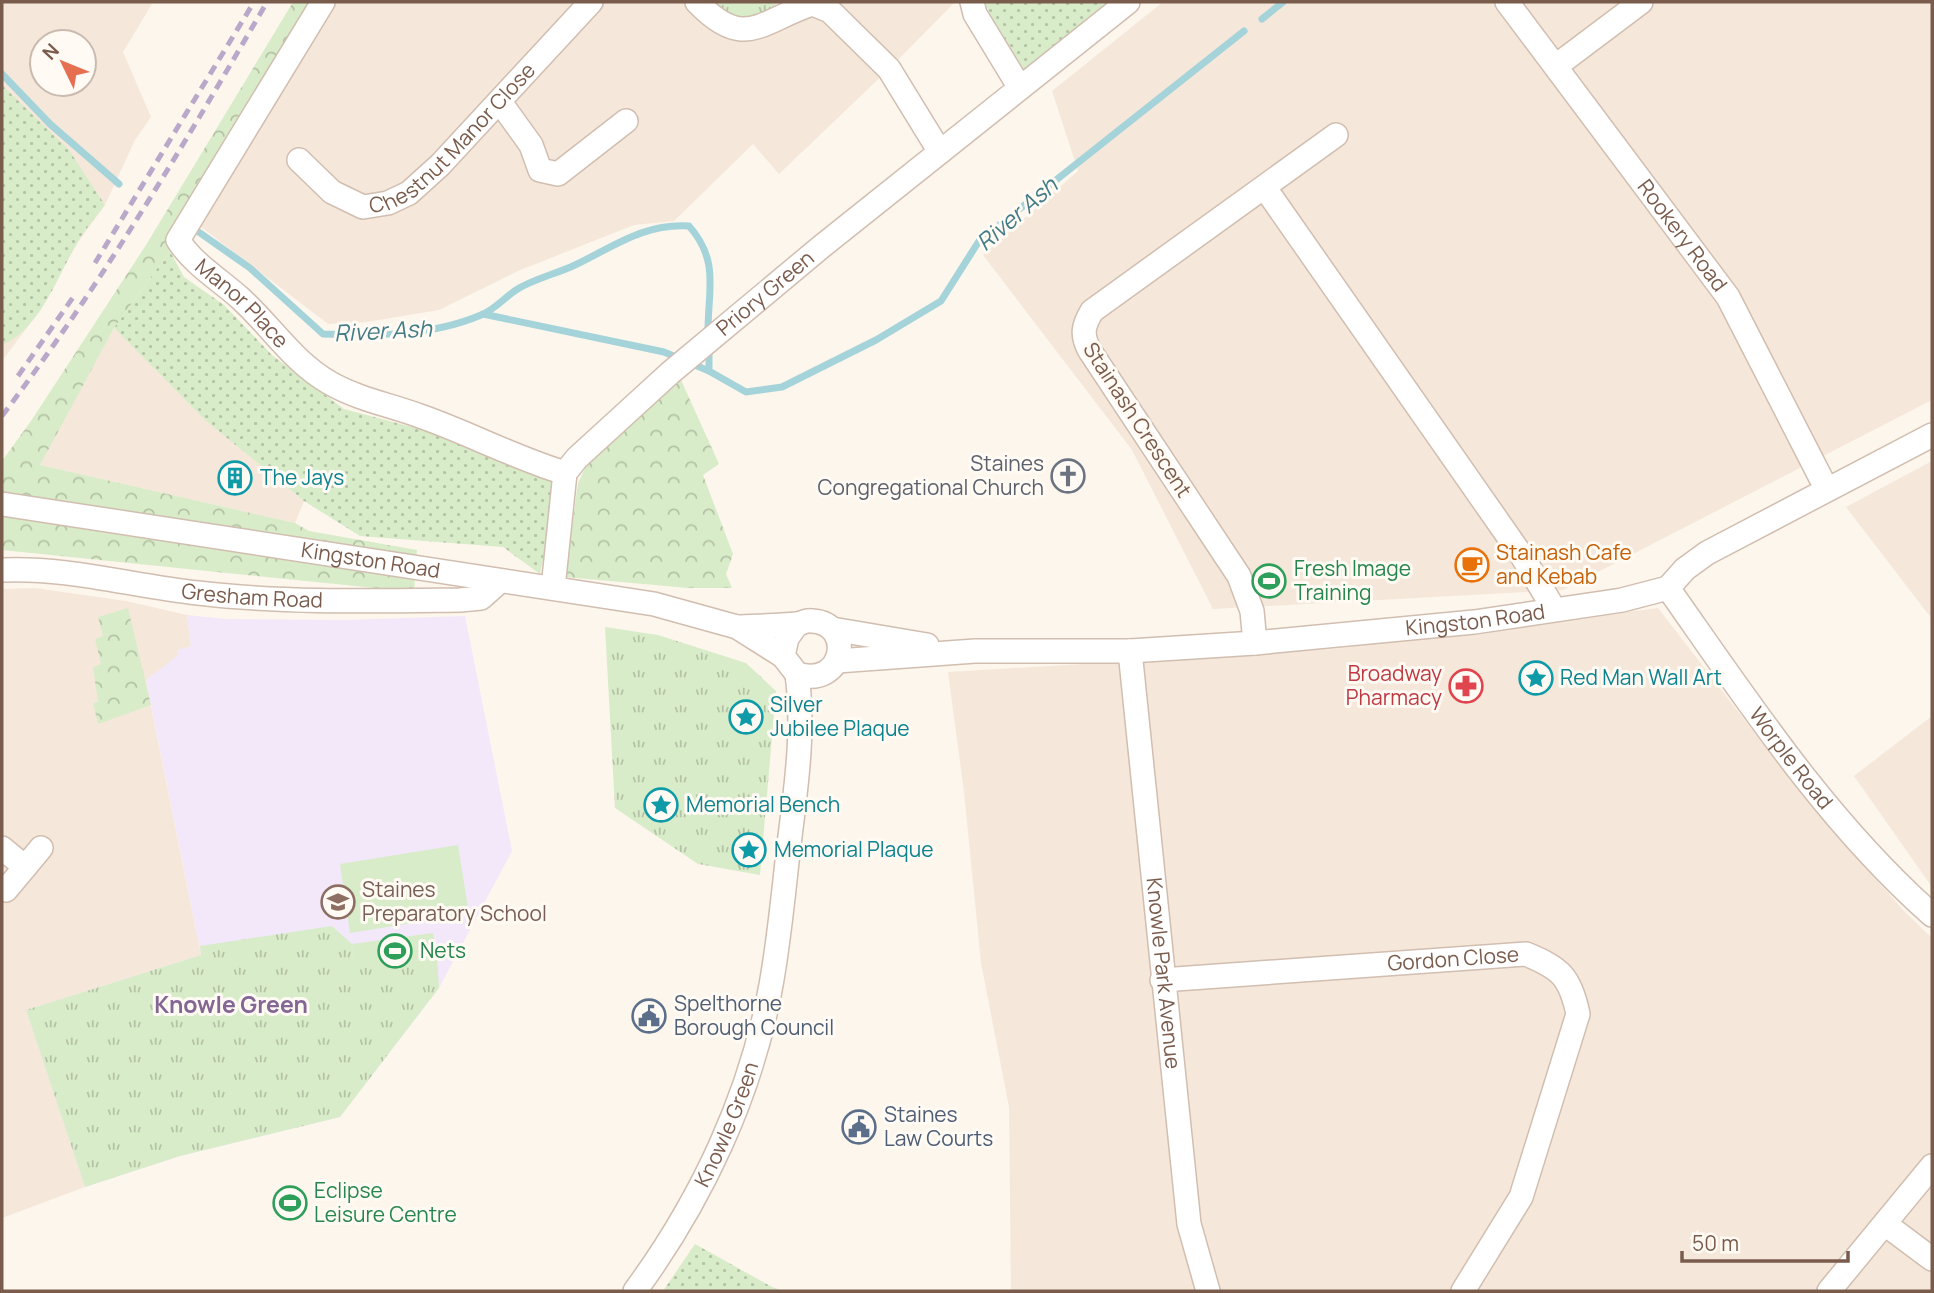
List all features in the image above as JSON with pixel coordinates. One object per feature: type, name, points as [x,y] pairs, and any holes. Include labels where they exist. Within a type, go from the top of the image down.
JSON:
[{"type":"street","name":"Manor Place","points":[[323,2],[178,240],[186,252],[247,305],[296,358],[329,382],[361,397],[420,416],[540,466],[565,472]]},
{"type":"street","name":"Chestnut Manor Close","points":[[299,160],[332,192],[363,206],[388,203],[409,193],[440,165],[592,2]]},
{"type":"street","points":[[697,2],[711,16],[734,29],[758,29],[808,3],[830,11],[889,69],[940,152]]},
{"type":"street","points":[[972,2],[975,14],[1020,88]]},
{"type":"street","name":"Priory Green","points":[[565,472],[599,436],[719,332],[1128,2]]},
{"type":"street","name":"Rookery Road","points":[[1507,2],[1728,297],[1826,488]]},
{"type":"street","points":[[1556,66],[1641,2]]},
{"type":"street","points":[[500,102],[531,145],[540,170],[558,174],[626,121]]},
{"type":"street","name":"Stainash Crescent","points":[[1255,643],[1252,611],[1239,576],[1083,338],[1085,323],[1092,311],[1336,135]]},
{"type":"street","points":[[1265,188],[1522,556],[1554,609]]},
{"type":"street","points":[[1668,588],[1685,569],[1707,553],[1826,488],[1932,435]]},
{"type":"street","points":[[553,588],[565,472]]},
{"type":"street","name":"Kingston Road","points":[[2,504],[654,604],[737,626],[809,667],[975,651],[1130,651],[1255,643],[1474,622],[1622,600],[1668,588]]},
{"type":"street","name":"Gresham Road","points":[[2,570],[72,572],[198,593],[283,599],[460,600],[481,598],[499,582]]},
{"type":"street","name":"Worple Road","points":[[1668,588],[1817,796],[1890,878],[1932,915]]},
{"type":"street","points":[[812,621],[832,629],[839,640],[841,651],[809,667],[788,638],[797,624],[812,621]]},
{"type":"street","name":"Kingston Road","points":[[737,626],[797,624]]},
{"type":"street","name":"Kingston Road","points":[[832,629],[886,640],[975,651]]},
{"type":"street","name":"Knowle Park Avenue","points":[[1130,651],[1189,1224],[1208,1291]]},
{"type":"street","name":"Knowle Green","points":[[635,1291],[672,1237],[715,1160],[738,1106],[756,1046],[777,946],[800,732],[814,700],[809,667]]},
{"type":"street","points":[[2,848],[25,867]]},
{"type":"street","points":[[6,890],[41,848]]},
{"type":"street","name":"Gordon Close","points":[[1162,979],[1526,954],[1555,966],[1572,988],[1578,1014],[1521,1197],[1463,1291]]},
{"type":"street","points":[[1829,1291],[1932,1166]]},
{"type":"street","points":[[1885,1224],[1932,1259]]},
{"type":"shaded area","points":[[2,2],[153,2],[123,52],[151,117],[135,140],[105,205],[78,242],[40,310],[2,361]]},
{"type":"shaded area","points":[[311,2],[955,2],[779,174],[753,144],[674,221],[634,225],[518,271],[439,310],[367,322],[328,324],[184,214]]},
{"type":"shaded area","points":[[1163,2],[1932,2],[1932,400],[1563,590],[1213,609],[1132,450],[983,255],[1078,171],[1052,91]]},
{"type":"shaded area","points":[[114,328],[205,420],[304,501],[295,523],[39,465]]},
{"type":"shaded area","points":[[1932,461],[1932,619],[1846,507]]},
{"type":"shaded area","points":[[35,588],[126,601],[187,615],[191,646],[146,681],[201,955],[26,1010],[85,1187],[2,1218],[2,589]]},
{"type":"shaded area","points":[[1658,608],[1805,798],[1903,910],[1932,938],[1932,1291],[1011,1291],[1009,1107],[981,963],[964,792],[948,672],[1334,649]]},
{"type":"shaded area","name":"Staines Preparatory School","points":[[187,615],[226,619],[345,620],[465,616],[512,851],[439,988],[340,1117],[180,1156],[85,1187],[26,1010],[201,955],[146,680],[177,656],[177,650],[191,646]]},
{"type":"shaded area","points":[[1932,716],[1932,887],[1854,776]]},
{"type":"green space","points":[[293,2],[311,2],[184,214],[170,251],[114,328],[40,465],[295,523],[309,531],[417,550],[414,592],[2,550],[2,461],[146,245]]},
{"type":"green space","points":[[705,2],[776,2],[773,12],[739,25]]},
{"type":"green space","points":[[985,2],[1127,2],[1020,88]]},
{"type":"green space","points":[[2,85],[69,150],[105,205],[79,240],[37,315],[15,338],[2,345]]},
{"type":"green space","points":[[170,251],[184,277],[224,305],[272,355],[344,409],[442,435],[560,477],[540,574],[503,547],[360,536],[304,501],[205,420],[114,328]]},
{"type":"green space","points":[[681,380],[719,464],[703,475],[733,554],[726,574],[732,588],[688,588],[565,577],[578,483],[594,449]]},
{"type":"green space","points":[[128,608],[151,705],[98,724],[93,703],[98,702],[93,667],[101,664],[95,639],[103,636],[98,617]]},
{"type":"green space","points":[[605,627],[658,635],[746,663],[776,691],[760,875],[698,864],[615,808]]},
{"type":"green space","points":[[458,845],[469,914],[350,933],[340,864]]},
{"type":"green space","points":[[332,926],[352,944],[356,968],[437,957],[439,988],[340,1117],[180,1156],[85,1187],[26,1010],[201,955],[200,946]]},
{"type":"green space","name":"Nets","points":[[433,933],[437,957],[356,969],[352,944]]},
{"type":"green space","points":[[695,1244],[772,1287],[783,1291],[663,1291]]},
{"type":"waterway","name":"River Ash","points":[[1262,19],[1283,2]]},
{"type":"waterway","name":"River Ash","points":[[709,348],[709,371],[746,392],[782,387],[876,340],[941,301],[979,241],[1244,31]]},
{"type":"waterway","name":"River Ash","points":[[2,74],[50,124],[119,184]]},
{"type":"waterway","name":"River Ash","points":[[193,228],[250,268],[323,334],[363,335],[423,331],[462,322],[486,313],[523,286],[575,265],[643,232],[689,226],[699,239],[709,265],[708,336]]},
{"type":"waterway","name":"River Ash","points":[[483,314],[664,352],[709,371]]},
{"type":"railway","points":[[95,263],[254,2]]},
{"type":"railway","points":[[2,416],[108,265],[267,2]]},
{"type":"railway","points":[[18,376],[74,296]]},
{"type":"place","name":"Staines Congregational Church","points":[[1068,476]]},
{"type":"place","name":"The Jays","points":[[235,478]]},
{"type":"place","name":"Stainash Cafe and Kebab","points":[[1472,565]]},
{"type":"place","name":"Fresh Image Training","points":[[1269,581]]},
{"type":"place","name":"Red Man Wall Art","points":[[1536,678]]},
{"type":"place","name":"Broadway Pharmacy","points":[[1466,686]]},
{"type":"place","name":"Silver Jubilee Plaque","points":[[746,717]]},
{"type":"place","name":"Memorial Bench","points":[[661,805]]},
{"type":"place","name":"Memorial Plaque","points":[[749,850]]},
{"type":"place","name":"Staines Preparatory School","points":[[338,902]]},
{"type":"place","name":"Nets","points":[[395,951]]},
{"type":"place","name":"Spelthorne Borough Council","points":[[649,1016]]},
{"type":"place","name":"Staines Law Courts","points":[[859,1127]]},
{"type":"place","name":"Eclipse Leisure Centre","points":[[290,1203]]},
{"type":"district","name":"Knowle Green","points":[[231,1005]]}]
